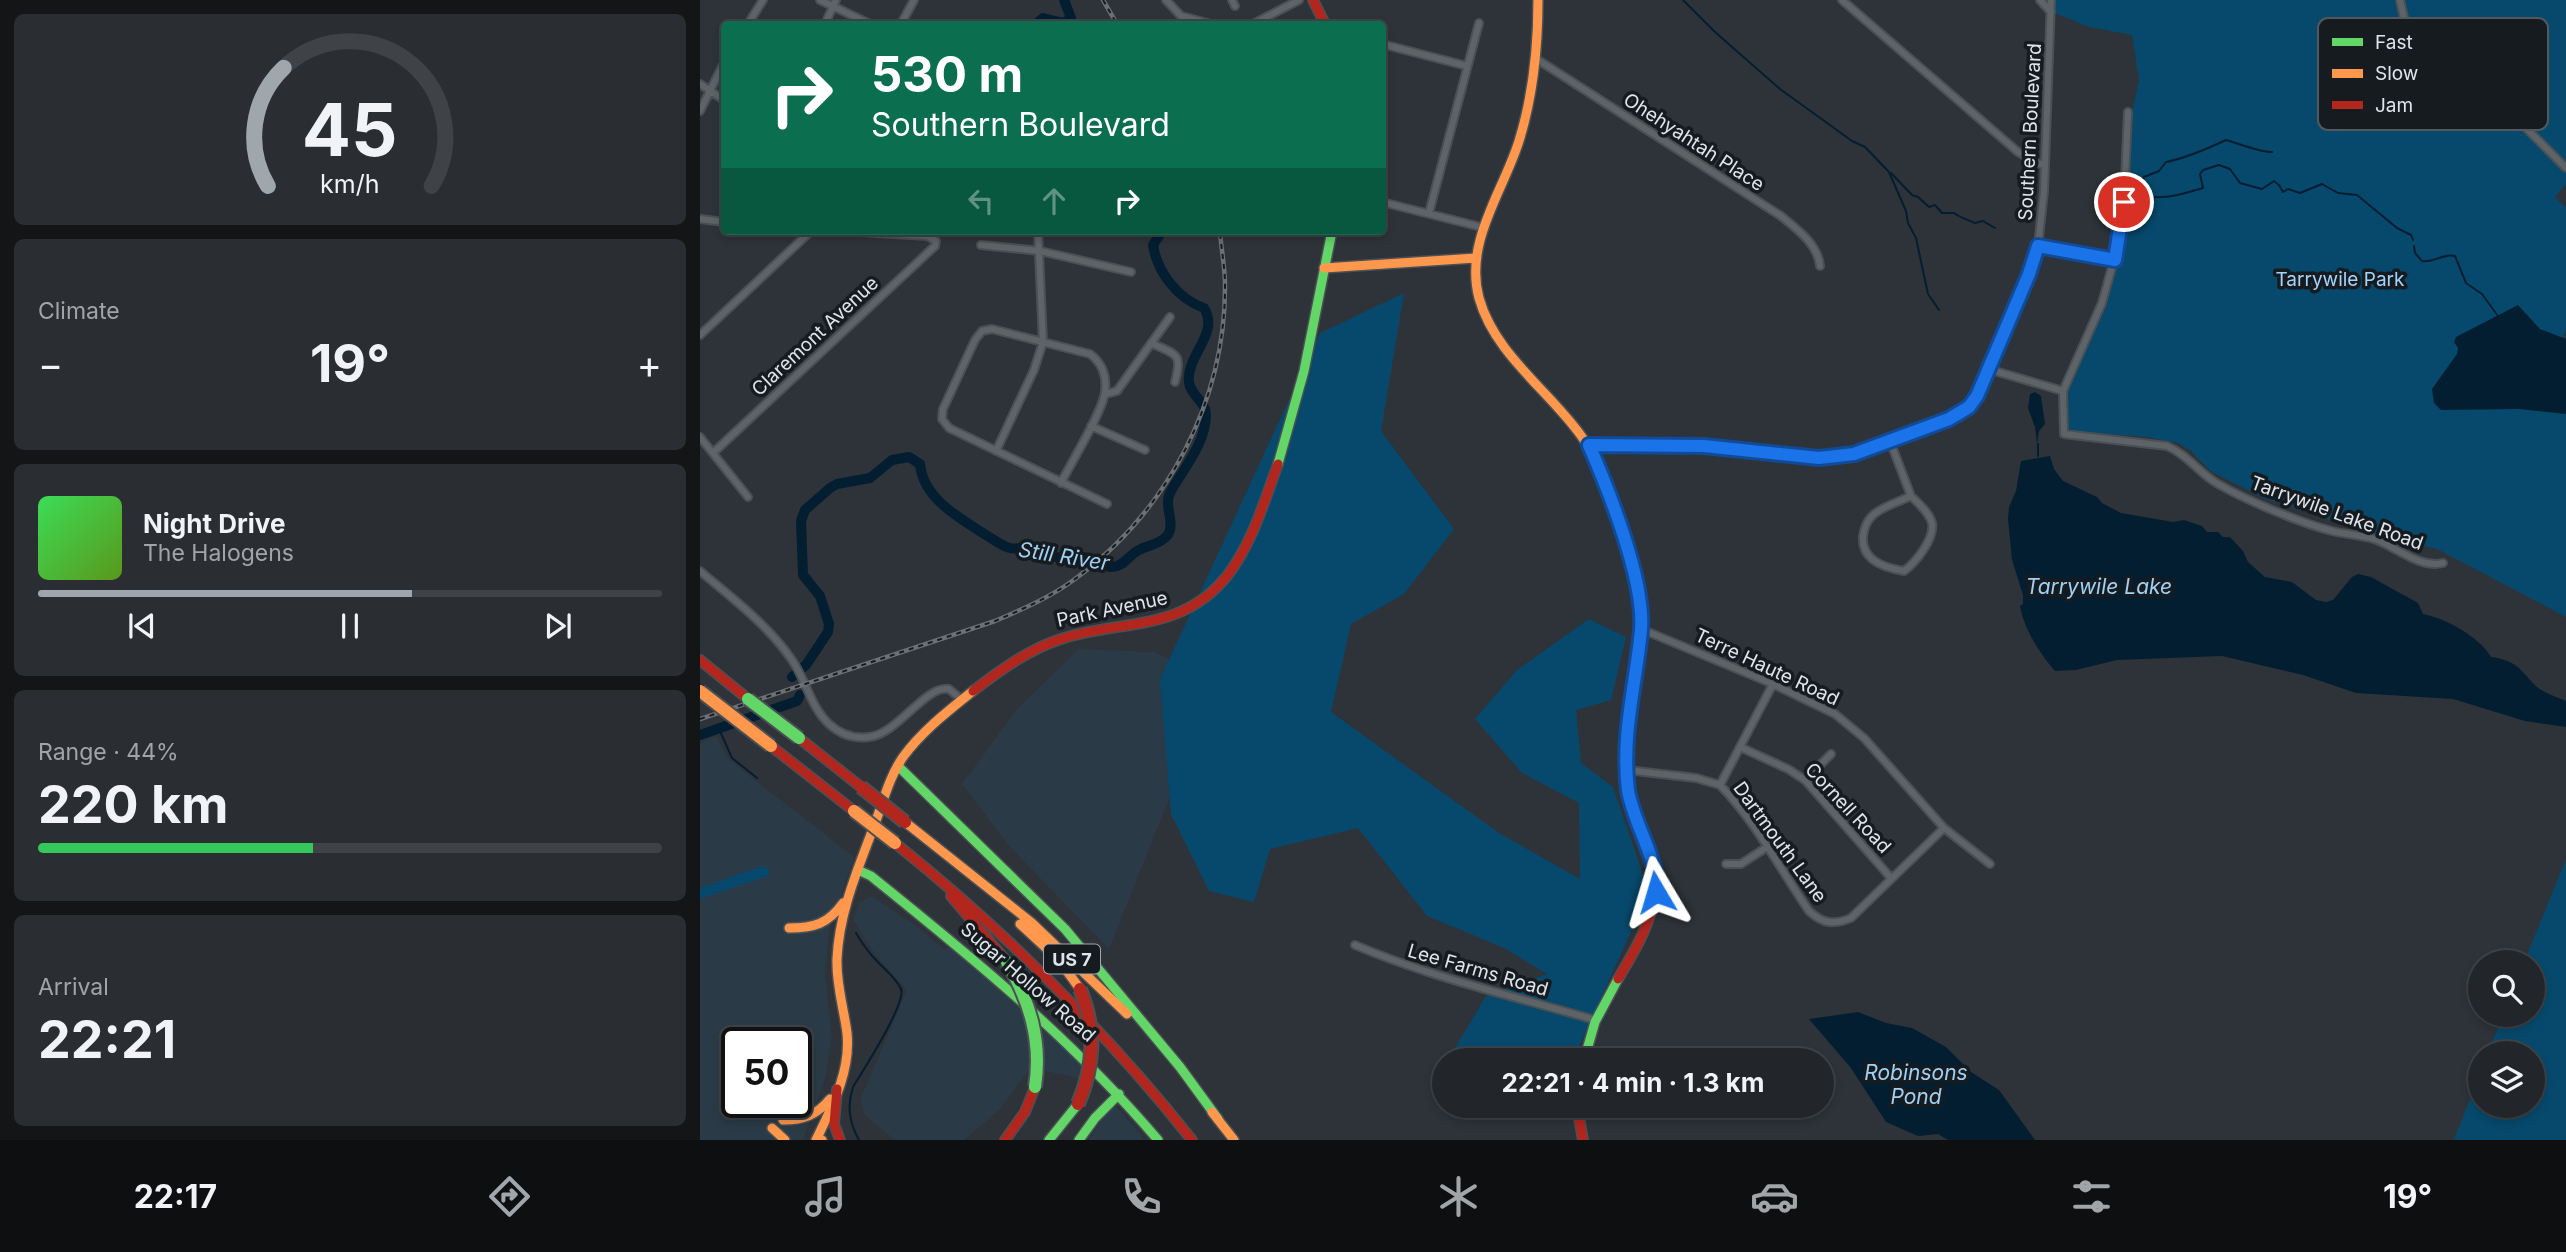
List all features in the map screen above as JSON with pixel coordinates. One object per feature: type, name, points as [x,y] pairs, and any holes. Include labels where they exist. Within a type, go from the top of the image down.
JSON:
[{"type":"main road","points":[[1313,0],[1324,21]]},
{"type":"main road","points":[[1538,0],[1535,58],[1520,137],[1510,169],[1478,243],[1476,258],[1479,298],[1489,326],[1589,445],[1603,476],[1633,569],[1641,607],[1641,629],[1627,726],[1627,770],[1632,807],[1654,868],[1656,887],[1649,920],[1595,1020],[1587,1048]]},
{"type":"main road","name":"Park Avenue","points":[[837,1089],[847,1051],[836,959],[841,923],[858,870],[898,766],[919,737],[962,700],[1046,644],[1074,635],[1168,619],[1196,604],[1219,585],[1249,540],[1287,439],[1331,235]]},
{"type":"main road","points":[[1324,268],[1476,258]]},
{"type":"main road","points":[[700,660],[721,679]]},
{"type":"main road","points":[[700,666],[721,679]]},
{"type":"main road","name":"US 7","points":[[721,679],[1024,917],[1078,965],[1144,1032],[1234,1140]]},
{"type":"main road","name":"US 7","points":[[700,691],[983,914],[1053,979],[1133,1065],[1192,1140]]},
{"type":"main road","points":[[700,696],[771,746]]},
{"type":"main road","points":[[898,766],[1065,929],[1168,1052],[1218,1119]]},
{"type":"main road","points":[[905,822],[1059,960],[1080,989],[1092,1023],[1094,1047],[1088,1081],[1078,1104],[1049,1140]]},
{"type":"main road","points":[[895,843],[970,916],[1007,962],[1026,996],[1036,1031],[1039,1055],[1035,1087],[1019,1122],[1004,1140]]},
{"type":"main road","name":"Sugar Hollow Road","points":[[858,870],[871,876],[1019,995],[1084,1057],[1158,1140]]},
{"type":"main road","points":[[789,928],[813,928],[823,925],[838,911],[850,893]]},
{"type":"main road","points":[[785,1140],[777,1124],[815,1115],[837,1089]]},
{"type":"main road","points":[[819,1139],[837,1089]]},
{"type":"main road","points":[[837,1089],[834,1124],[840,1140]]},
{"type":"main road","points":[[1079,1140],[1095,1118],[1119,1094]]},
{"type":"main road","points":[[1578,1118],[1583,1140]]},
{"type":"street","points":[[750,21],[763,0]]},
{"type":"street","points":[[820,0],[834,3],[865,21]]},
{"type":"street","points":[[903,21],[914,0]]},
{"type":"street","points":[[1166,0],[1181,16],[1200,21]]},
{"type":"street","points":[[1259,21],[1299,0]]},
{"type":"street","points":[[1842,0],[1878,34],[2018,152],[2045,165]]},
{"type":"street","points":[[2040,0],[2052,12]]},
{"type":"street","name":"Southern Boulevard","points":[[1589,445],[1697,445],[1819,458],[1854,454],[1959,414],[1977,396],[2029,274],[2038,246],[2045,165],[2051,0]]},
{"type":"street","points":[[2400,0],[2404,18]]},
{"type":"street","points":[[826,21],[834,3]]},
{"type":"street","points":[[1429,213],[1479,23]]},
{"type":"street","points":[[1386,45],[1467,66]]},
{"type":"street","name":"Ohehyahtah Place","points":[[1535,58],[1781,216],[1806,238],[1815,250],[1820,266]]},
{"type":"street","points":[[700,111],[721,69]]},
{"type":"street","points":[[700,84],[721,98]]},
{"type":"street","points":[[1988,369],[2063,391],[2102,303],[2115,260],[2122,223],[2127,112]]},
{"type":"street","points":[[2528,130],[2566,168]]},
{"type":"street","points":[[1386,203],[1485,228]]},
{"type":"street","points":[[700,219],[721,222]]},
{"type":"street","points":[[700,335],[807,235]]},
{"type":"street","name":"Claremont Avenue","points":[[713,453],[935,246],[936,241],[926,236],[910,235]]},
{"type":"street","points":[[996,450],[1034,370],[1043,342],[1038,235]]},
{"type":"street","points":[[981,245],[1040,251],[1131,272]]},
{"type":"street","points":[[2038,246],[2115,260]]},
{"type":"street","points":[[1105,394],[1118,391],[1170,317]]},
{"type":"street","points":[[1061,482],[1105,394],[1105,373],[1099,361],[1090,354],[992,329],[982,331],[943,409],[942,419],[949,428],[996,450],[1061,482],[1107,504]]},
{"type":"street","points":[[1151,343],[1178,358],[1180,363],[1175,382]]},
{"type":"street","name":"Tarrywile Lake Road","points":[[2063,391],[2064,434],[2167,446],[2181,452],[2219,484],[2291,516],[2334,531],[2370,538],[2431,565],[2443,563]]},
{"type":"street","points":[[1091,426],[1145,450]]},
{"type":"street","points":[[700,437],[748,497]]},
{"type":"street","points":[[1890,441],[1911,496],[1926,511],[1931,532],[1911,566],[1904,571],[1882,566],[1871,559],[1865,550],[1864,528],[1871,517],[1911,496]]},
{"type":"street","points":[[700,571],[761,625],[794,662],[822,717],[835,729],[852,736],[870,737],[886,732],[938,690],[949,690],[962,700]]},
{"type":"street","name":"Terre Haute Road","points":[[1641,629],[1773,684],[1835,714],[1851,726],[1944,828],[1990,864]]},
{"type":"street","points":[[1627,770],[1696,778],[1720,785],[1773,684]]},
{"type":"street","name":"Cornell Road","points":[[1740,747],[1788,769],[1805,780],[1892,878]]},
{"type":"street","points":[[1805,780],[1830,754]]},
{"type":"street","name":"Dartmouth Lane","points":[[1720,785],[1731,796],[1809,911],[1817,919],[1827,923],[1838,923],[1851,918],[1944,828]]},
{"type":"street","points":[[1727,864],[1741,864],[1767,847]]},
{"type":"street","name":"Lee Farms Road","points":[[1355,945],[1426,974],[1480,986],[1595,1020]]},
{"type":"shaded area","points":[[1079,649],[1155,652],[1240,697],[1191,744],[1109,949],[1010,847],[962,784],[1018,708]]},
{"type":"shaded area","points":[[716,736],[728,759],[854,857],[829,930],[825,973],[832,1037],[826,1075],[812,1115],[812,1027],[721,1027],[721,1118],[811,1118],[803,1140],[700,1140],[700,744]]},
{"type":"shaded area","points":[[872,896],[945,950],[950,946],[1083,1066],[1079,1078],[1030,1068],[1000,1109],[964,1140],[895,1140],[864,1114],[861,1098],[907,990],[875,954],[853,920],[860,902]]},
{"type":"shaded area","points":[[1116,1106],[1145,1140],[1088,1140],[1105,1114]]},
{"type":"green space","name":"Tarrywile Park","points":[[2053,0],[2566,0],[2566,184],[2555,197],[2566,208],[2566,329],[2562,342],[2566,342],[2566,617],[2437,549],[2366,532],[2263,498],[2210,471],[2191,451],[2178,443],[2147,437],[2075,432],[2065,428],[2064,388],[2094,328],[2112,261],[2125,198],[2132,113],[2139,80],[2132,35],[2089,27],[2053,12]]},
{"type":"green space","points":[[1404,293],[1381,431],[1454,529],[1404,594],[1351,624],[1331,712],[1499,833],[1580,879],[1579,803],[1522,773],[1475,719],[1517,670],[1589,619],[1626,637],[1611,700],[1576,710],[1581,763],[1613,787],[1649,892],[1578,1048],[1455,1048],[1486,996],[1547,974],[1504,948],[1427,916],[1358,828],[1270,849],[1254,902],[1209,891],[1171,814],[1160,679],[1320,333]]},
{"type":"green space","points":[[2566,859],[2566,1140],[2454,1140],[2468,1104],[2468,1118],[2545,1118],[2545,1041],[2493,1041],[2498,1027],[2545,1027],[2545,950],[2529,950]]},
{"type":"green space","points":[[762,866],[769,869],[768,876],[700,899],[700,888]]},
{"type":"water","points":[[2518,305],[2540,329],[2566,339],[2566,414],[2519,409],[2441,410],[2434,403],[2432,389],[2457,354],[2458,348],[2454,342],[2456,337]]},
{"type":"water","points":[[2035,392],[2041,396],[2045,424],[2039,431],[2037,444],[2035,427],[2028,408],[2030,394]]},
{"type":"water","name":"Tarrywile Lake","points":[[2050,456],[2054,469],[2063,481],[2097,497],[2102,503],[2121,513],[2173,522],[2184,520],[2202,526],[2207,532],[2218,532],[2223,537],[2230,537],[2243,551],[2248,562],[2265,577],[2292,582],[2316,600],[2333,600],[2352,577],[2358,574],[2371,577],[2418,603],[2423,614],[2461,630],[2479,642],[2491,657],[2515,665],[2539,688],[2566,701],[2566,727],[2525,721],[2453,699],[2356,693],[2303,675],[2222,656],[2117,660],[2076,670],[2055,671],[2033,641],[2022,615],[2020,606],[2023,604],[2023,595],[2012,560],[2008,519],[2021,461]]},
{"type":"water","name":"Robinsons Pond","points":[[1858,1012],[1886,1023],[1912,1028],[1946,1047],[1971,1072],[1999,1090],[2035,1140],[1948,1140],[1938,1134],[1918,1136],[1886,1122],[1851,1068],[1809,1019]]},
{"type":"waterway","name":"Still River","points":[[1064,0],[1071,18],[1067,21]]},
{"type":"waterway","points":[[1683,0],[1780,89],[1852,141],[1865,147],[1889,172],[1916,238],[1928,294],[1939,310]]},
{"type":"waterway","name":"Still River","points":[[1040,21],[1043,18],[1056,21]]},
{"type":"waterway","points":[[2272,152],[2226,140],[2166,162],[2159,171],[2144,177],[2134,193],[2160,197],[2203,188],[2200,174],[2203,170],[2219,165],[2230,169],[2240,183],[2262,189],[2274,181],[2283,192],[2288,189],[2300,193],[2322,184],[2338,193],[2357,195],[2397,228],[2411,235],[2413,240]]},
{"type":"waterway","points":[[1891,173],[1912,195],[1929,207],[1935,205],[1942,213],[1954,213],[1975,223],[1983,221],[1995,228]]},
{"type":"waterway","name":"Still River","points":[[792,677],[806,665],[828,632],[829,624],[820,596],[803,575],[801,521],[805,510],[830,488],[837,484],[870,478],[892,460],[909,457],[920,464],[928,487],[944,506],[965,522],[1010,548],[1025,548],[1064,558],[1085,557],[1112,567],[1167,536],[1171,526],[1169,496],[1198,445],[1205,425],[1205,410],[1190,387],[1189,372],[1205,336],[1208,318],[1204,308],[1177,291],[1164,274],[1153,245],[1159,235]]},
{"type":"waterway","points":[[2414,246],[2415,253],[2422,261],[2455,256],[2466,283],[2482,294],[2498,316]]},
{"type":"waterway","points":[[2038,444],[2038,456]]},
{"type":"waterway","name":"Still River","points":[[700,735],[797,701],[800,695]]},
{"type":"waterway","points":[[719,729],[732,758],[757,778]]},
{"type":"waterway","points":[[856,933],[901,989],[901,997],[891,1022],[853,1087],[850,1114],[859,1140]]},
{"type":"railway","points":[[1103,0],[1115,21]]},
{"type":"railway","points":[[700,719],[995,621],[1056,591],[1108,552],[1138,521],[1164,486],[1185,450],[1202,410],[1215,369],[1223,327],[1225,278],[1220,235]]},
{"type":"traffic: fast","points":[[1278,464],[1304,371],[1331,235]]},
{"type":"traffic: fast","points":[[748,699],[799,738]]},
{"type":"traffic: fast","points":[[898,766],[1065,929],[1180,1067],[1218,1119]]},
{"type":"traffic: fast","points":[[858,870],[871,876],[1021,1001],[1092,1068],[1158,1140]]},
{"type":"traffic: fast","points":[[1007,962],[1022,992],[1032,1022],[1037,1054],[1035,1087]]},
{"type":"traffic: fast","points":[[1587,1048],[1595,1022],[1618,979]]},
{"type":"traffic: fast","points":[[1079,1140],[1095,1118],[1119,1094]]},
{"type":"traffic: fast","points":[[1049,1140],[1078,1104]]},
{"type":"traffic: slow","points":[[1538,0],[1536,53],[1528,107],[1519,141],[1481,237],[1476,277],[1479,298],[1497,337],[1510,355],[1582,437],[1604,479],[1620,524]]},
{"type":"traffic: slow","points":[[1324,268],[1476,258]]},
{"type":"traffic: slow","points":[[700,691],[771,746]]},
{"type":"traffic: slow","points":[[816,1140],[839,1088],[846,1061],[847,1033],[837,959],[841,924],[856,875],[890,782],[903,757],[927,730],[973,691]]},
{"type":"traffic: slow","points":[[854,811],[895,843]]},
{"type":"traffic: slow","points":[[905,822],[1032,923],[1127,1014]]},
{"type":"traffic: slow","points":[[789,928],[820,923],[832,916],[843,903]]},
{"type":"traffic: slow","points":[[1020,924],[1059,960],[1080,989]]},
{"type":"traffic: slow","points":[[783,1120],[809,1116],[830,1099]]},
{"type":"traffic: slow","points":[[1212,1112],[1234,1140]]},
{"type":"traffic: slow","points":[[772,1128],[785,1140]]},
{"type":"traffic: slow","points":[[818,1138],[822,1140]]},
{"type":"traffic: jam","points":[[1313,0],[1324,21]]},
{"type":"traffic: jam","points":[[973,691],[1015,661],[1049,643],[1084,633],[1170,616],[1209,594],[1227,576],[1244,550],[1278,464]]},
{"type":"traffic: jam","points":[[1618,979],[1646,926],[1655,891],[1649,852],[1631,801],[1626,768],[1628,728],[1640,649],[1641,616],[1635,576],[1620,524]]},
{"type":"traffic: jam","points":[[700,660],[748,699]]},
{"type":"traffic: jam","points":[[799,738],[861,787]]},
{"type":"traffic: jam","points":[[771,746],[854,811]]},
{"type":"traffic: jam","points":[[861,787],[905,822]]},
{"type":"traffic: jam","points":[[895,843],[976,912],[1052,983],[1124,1059],[1192,1140]]},
{"type":"traffic: jam","points":[[951,896],[1007,962]]},
{"type":"traffic: jam","points":[[1078,1104],[1088,1075],[1091,1046],[1089,1018],[1080,989]]},
{"type":"traffic: jam","points":[[1005,1140],[1025,1112],[1035,1087]]},
{"type":"traffic: jam","points":[[837,1089],[834,1124],[840,1140]]},
{"type":"traffic: jam","points":[[1579,1118],[1583,1140]]},
{"type":"route","points":[[1656,892],[1654,868],[1638,827],[1628,789],[1626,737],[1641,629],[1641,607],[1633,569],[1610,497],[1589,445],[1683,445],[1819,458],[1837,457],[1854,454],[1949,419],[1969,407],[1977,396],[2029,274],[2038,246],[2115,260],[2124,202]]}]
